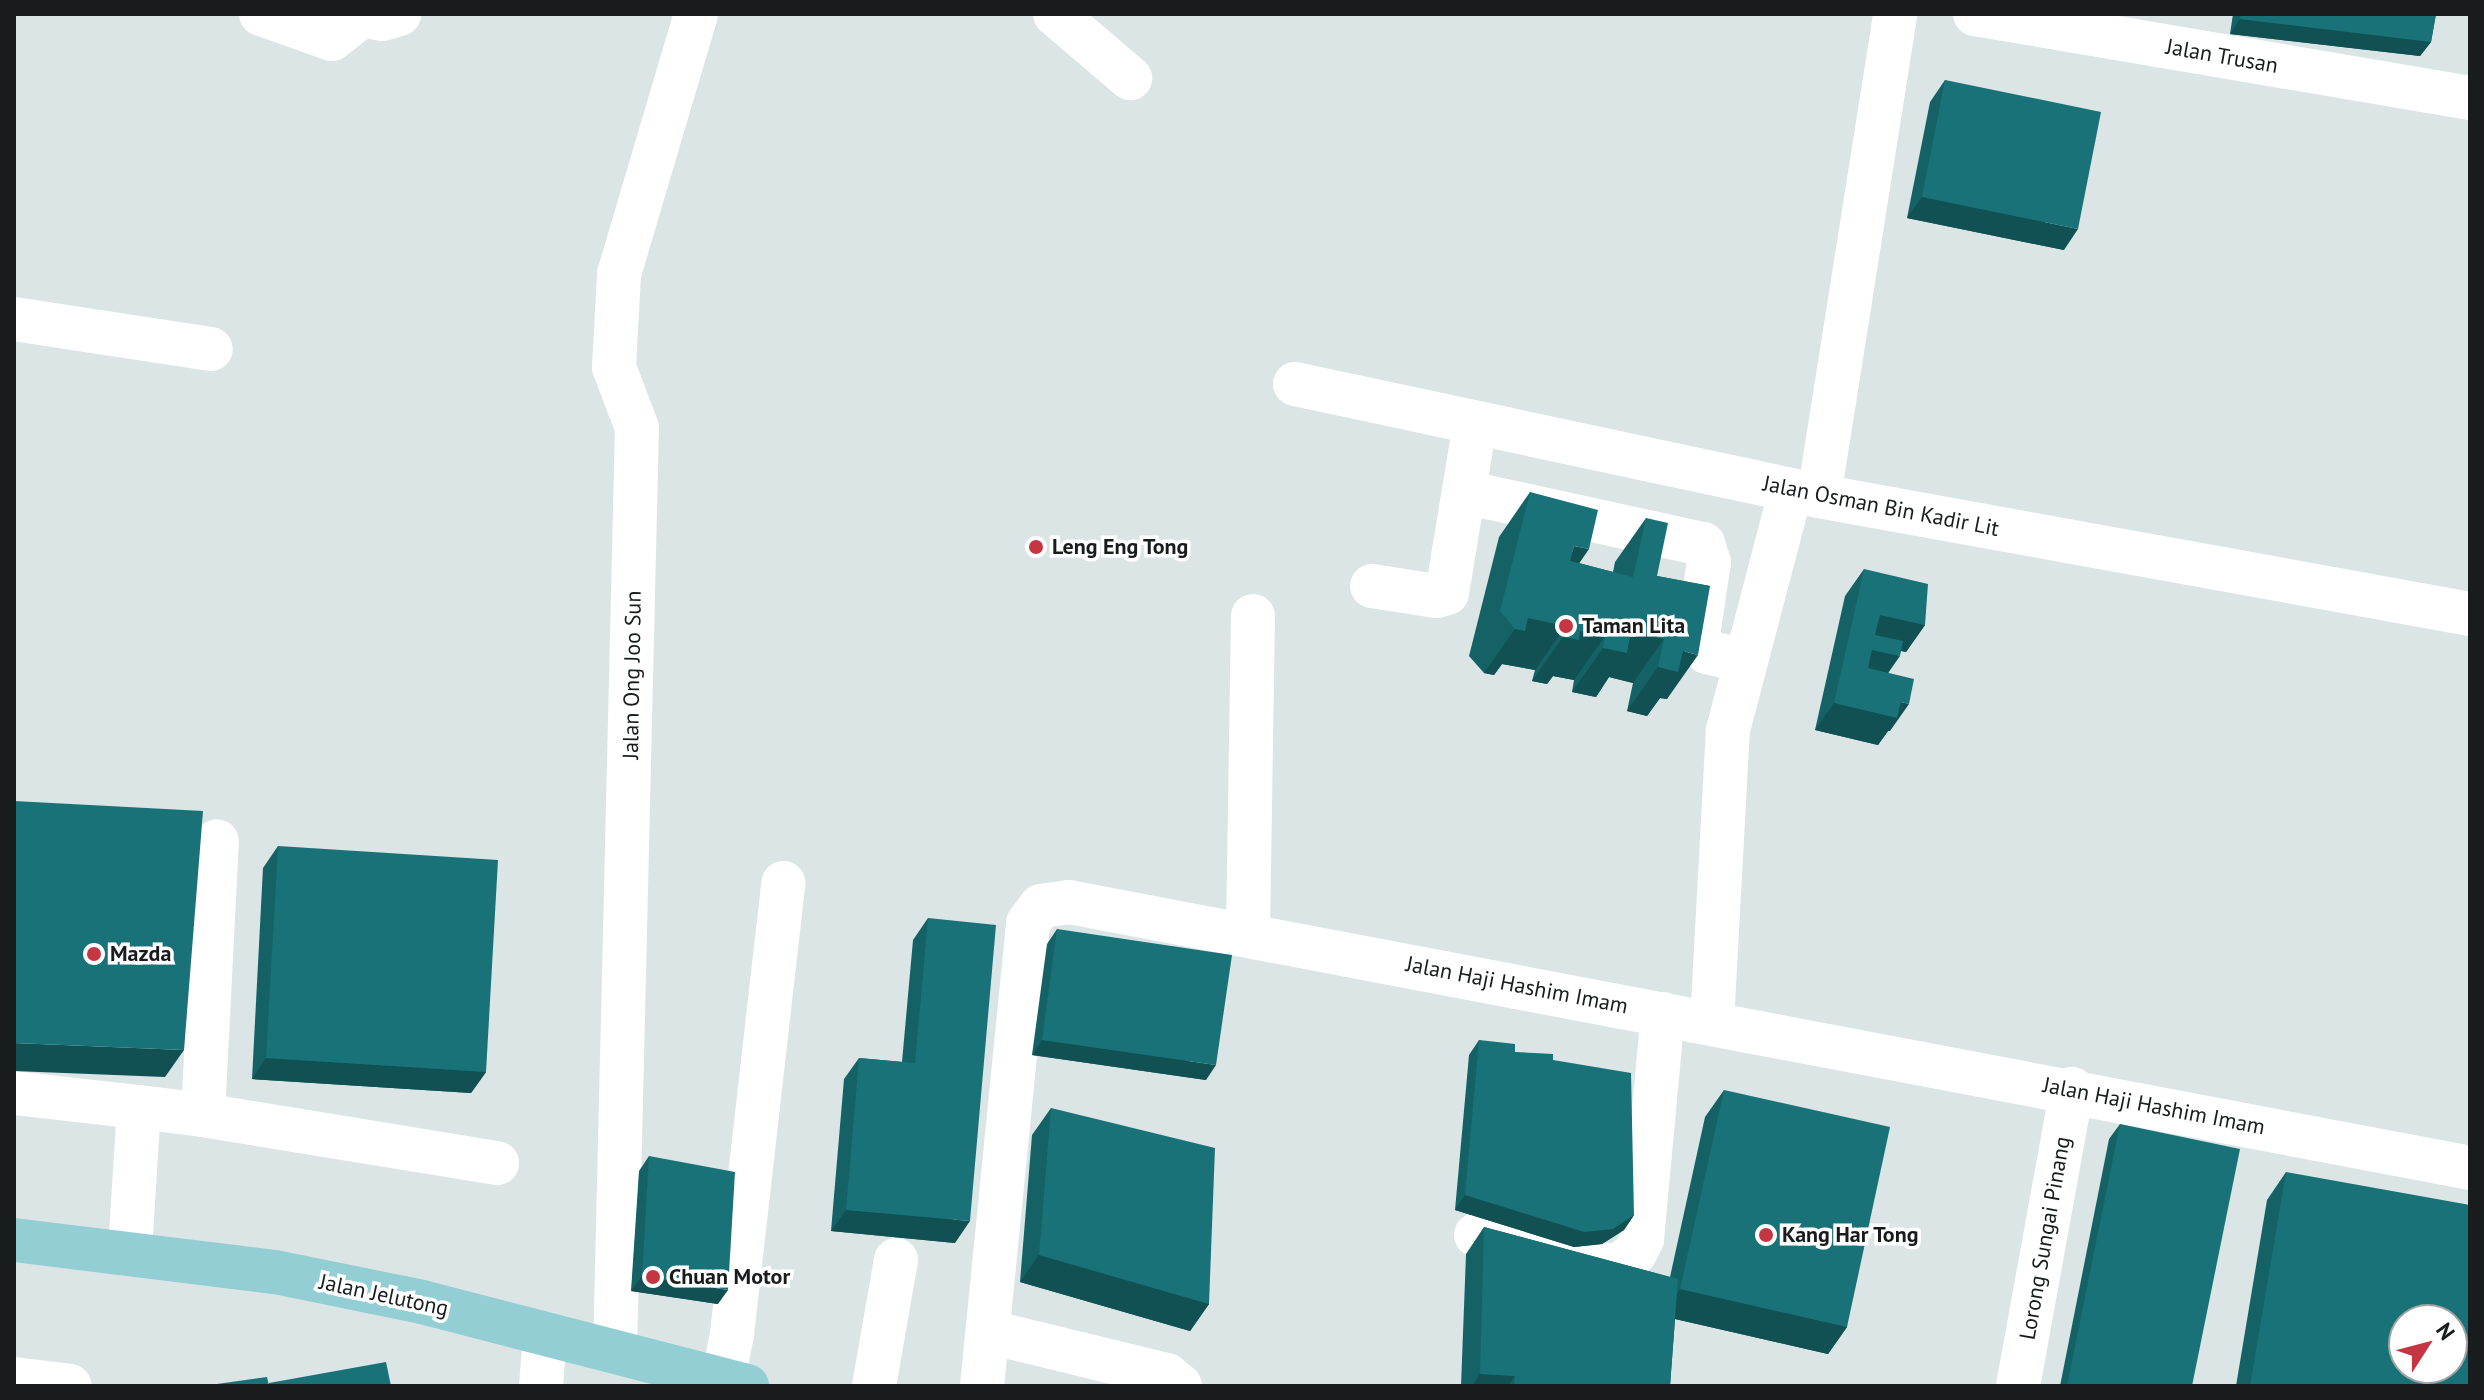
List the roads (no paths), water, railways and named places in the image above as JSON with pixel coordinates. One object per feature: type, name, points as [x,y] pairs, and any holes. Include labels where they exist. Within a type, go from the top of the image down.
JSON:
[{"type":"main road","name":"Jalan Jelutong","points":[[14,1240],[130,1250],[275,1272],[545,1334],[735,1383]]},
{"type":"street","points":[[261,14],[332,39],[363,15],[382,19],[399,14]]},
{"type":"street","name":"Jalan Ong Joo Sun","points":[[615,1352],[637,428],[614,367],[618,289],[649,163],[696,14]]},
{"type":"street","points":[[1055,14],[1130,78]]},
{"type":"street","points":[[1712,1023],[1728,730],[1746,661],[1805,493],[1895,14]]},
{"type":"street","name":"Jalan Trusan","points":[[1975,14],[2470,98]]},
{"type":"street","points":[[14,319],[211,349]]},
{"type":"street","name":"Jalan Osman Bin Kadir Lit","points":[[1295,384],[1805,493],[2470,614]]},
{"type":"street","points":[[1372,586],[1436,596],[1447,593],[1475,423]]},
{"type":"street","points":[[1464,492],[1703,544],[1709,562],[1697,642],[1707,652],[1746,661]]},
{"type":"street","points":[[1248,933],[1253,616]]},
{"type":"street","points":[[203,1115],[217,841]]},
{"type":"street","points":[[735,1383],[732,1334],[783,883]]},
{"type":"street","name":"Jalan Haji Hashim Imam","points":[[982,1386],[1027,1121],[1028,923],[1041,906],[1069,902],[1248,933],[2072,1089],[2470,1168]]},
{"type":"street","points":[[1476,1235],[1584,1263],[1618,1266],[1635,1253],[1642,1239],[1663,1014]]},
{"type":"street","name":"Lorong Sungai Pinang","points":[[2018,1386],[2072,1089]]},
{"type":"street","points":[[14,1093],[203,1115],[497,1163]]},
{"type":"street","points":[[130,1250],[139,1107]]},
{"type":"street","points":[[874,1386],[896,1260]]},
{"type":"street","points":[[990,1332],[1167,1375],[1180,1386]]},
{"type":"street","points":[[541,1386],[545,1334]]},
{"type":"street","points":[[14,1379],[70,1386]]},
{"type":"place","name":"Leng Eng Tong","points":[[1036,547]]},
{"type":"place","name":"Taman Lita","points":[[1566,626]]},
{"type":"place","name":"Mazda","points":[[94,954]]},
{"type":"place","name":"Kang Har Tong","points":[[1766,1235]]},
{"type":"place","name":"Chuan Motor","points":[[653,1277]]}]
